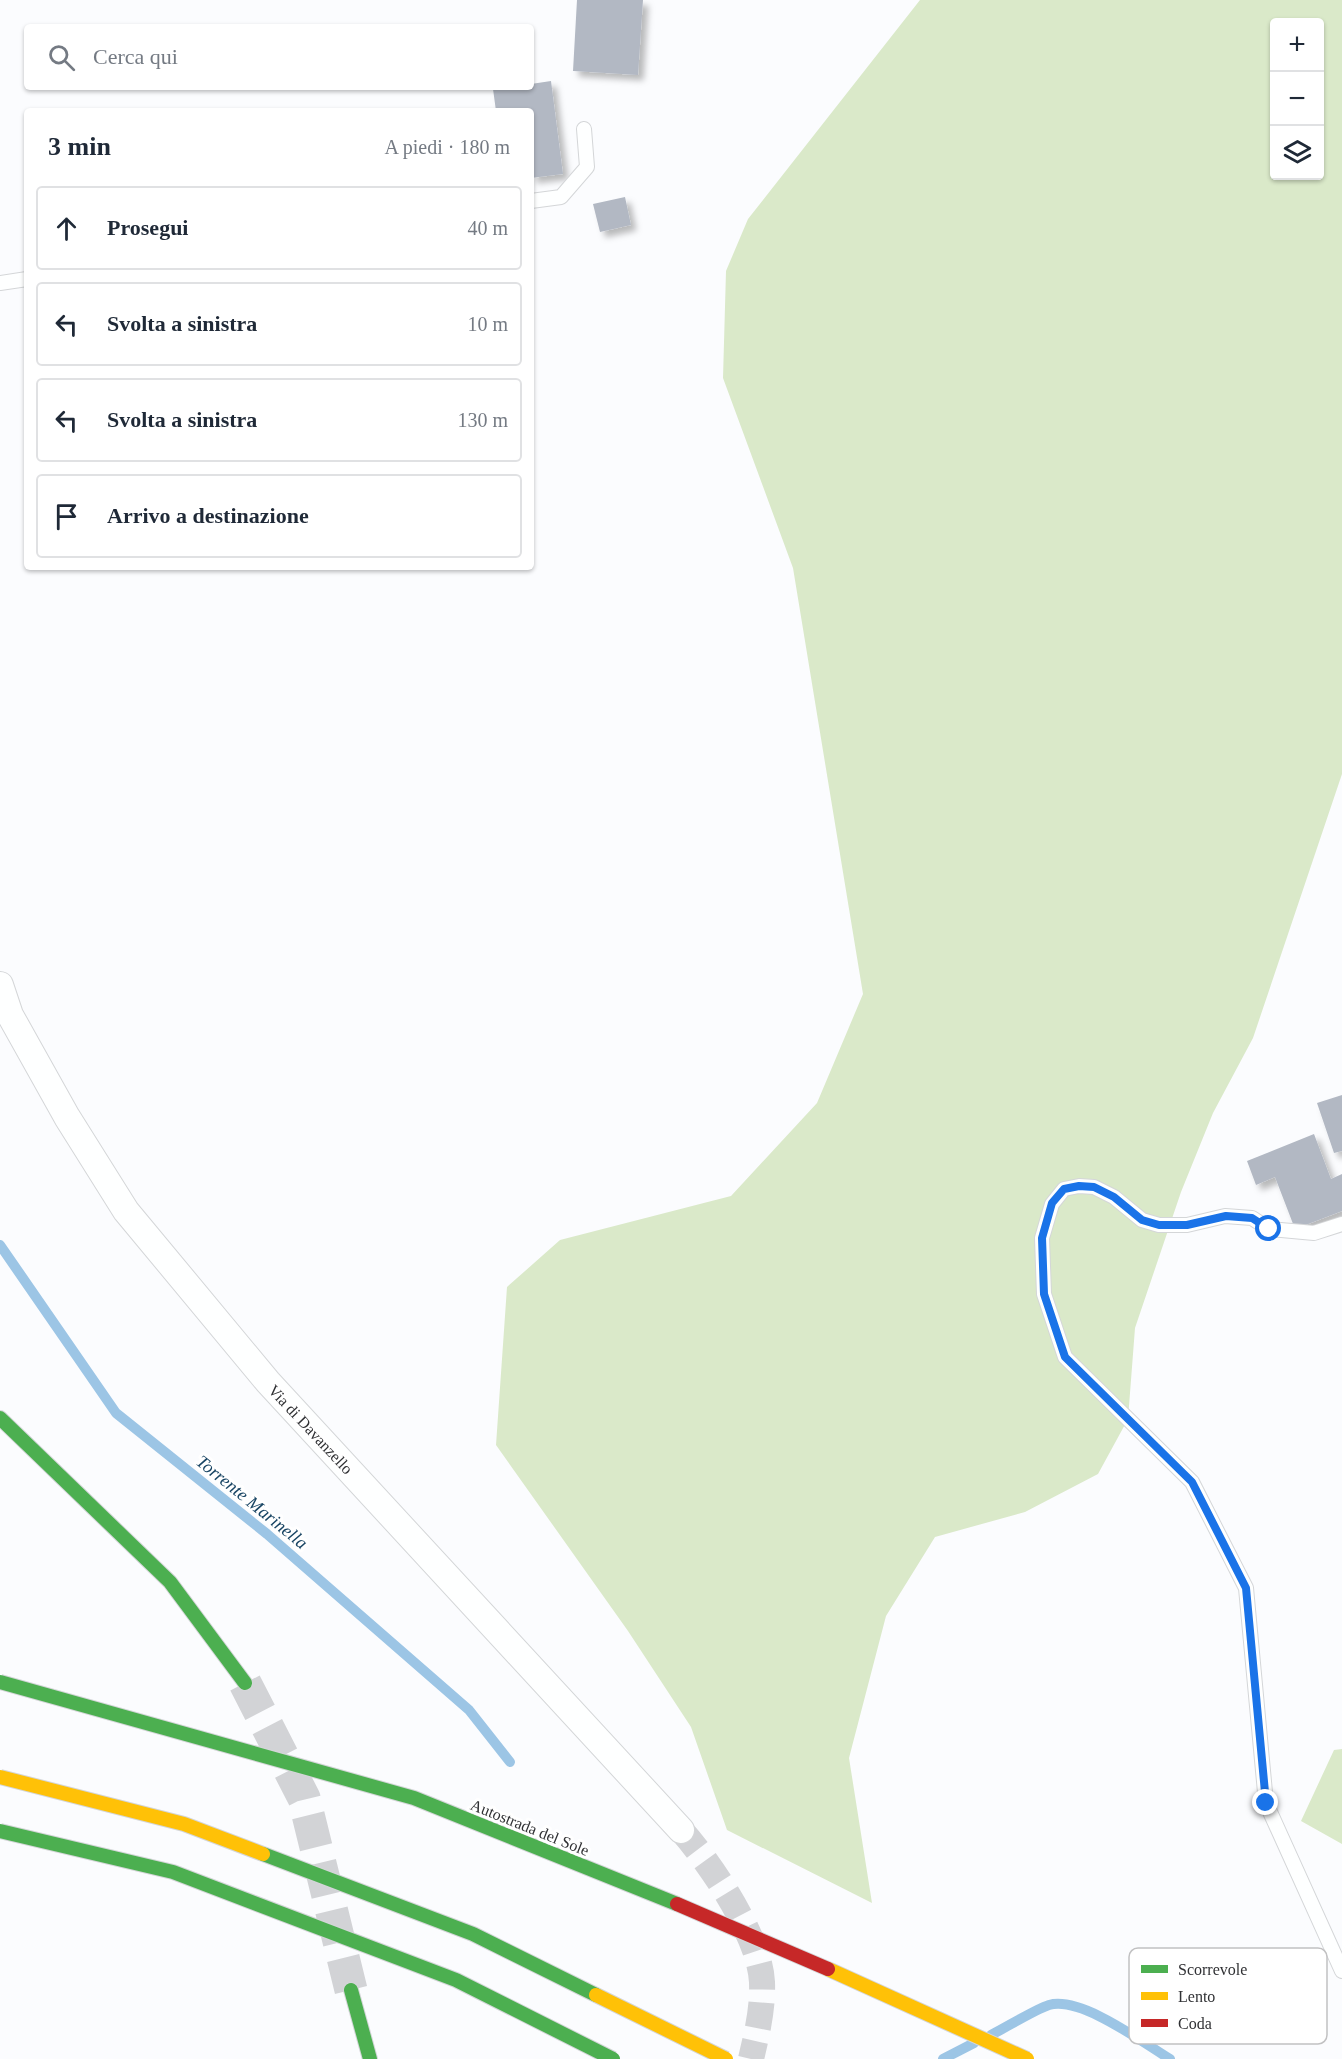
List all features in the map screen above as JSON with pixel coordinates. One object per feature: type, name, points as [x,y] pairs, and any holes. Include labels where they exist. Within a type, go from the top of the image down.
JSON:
[{"type":"main road","points":[[0,1419],[170,1582],[245,1683]]},
{"type":"main road","name":"Autostrada del Sole","points":[[0,1682],[414,1798],[720,1921],[1027,2059]]},
{"type":"main road","points":[[0,1777],[184,1824],[473,1934],[726,2059]]},
{"type":"main road","points":[[0,1831],[173,1872],[456,1980],[613,2059]]},
{"type":"main road","points":[[351,1989],[370,2059]]},
{"type":"street","name":"Via di Davanzello","points":[[0,985],[10,1015],[67,1118],[126,1211],[268,1382],[681,1830]]},
{"type":"lane","points":[[534,201],[561,197],[586,167],[584,129]]},
{"type":"lane","points":[[0,283],[24,279]]},
{"type":"lane","points":[[1342,1224],[1314,1233],[1269,1229],[1252,1218],[1226,1216],[1187,1225],[1159,1225],[1142,1220],[1114,1197],[1094,1187],[1079,1186],[1064,1189],[1052,1203],[1042,1238],[1044,1294],[1065,1357],[1192,1482],[1245,1586],[1266,1803],[1342,1971]]},
{"type":"green space","points":[[920,0],[1342,0],[1342,774],[1253,1038],[1213,1113],[1181,1192],[1135,1328],[1128,1419],[1098,1474],[1025,1512],[935,1537],[886,1616],[849,1758],[872,1903],[727,1830],[691,1727],[628,1631],[496,1445],[507,1287],[560,1240],[731,1196],[817,1103],[863,994],[793,568],[723,378],[726,271],[748,219]]},
{"type":"green space","points":[[1342,1749],[1342,1844],[1301,1821],[1334,1750]]},
{"type":"building","points":[[577,0],[643,0],[638,75],[573,71]]},
{"type":"building","points":[[551,81],[563,174],[534,178],[534,108],[496,108],[493,90],[534,90],[534,84]]},
{"type":"building","points":[[625,197],[631,225],[600,232],[593,204]]},
{"type":"building","points":[[1342,1095],[1342,1151],[1334,1153],[1317,1103]]},
{"type":"building","points":[[1314,1134],[1331,1179],[1342,1174],[1342,1211],[1295,1229],[1275,1177],[1256,1185],[1247,1161]]},
{"type":"waterway","name":"Torrente Marinella","points":[[0,1245],[116,1413],[267,1534],[469,1710],[510,1762]]},
{"type":"waterway","points":[[991,2035],[1043,2007],[1062,2004],[1094,2014],[1129,2033]]},
{"type":"waterway","points":[[943,2059],[974,2043]]},
{"type":"waterway","points":[[1147,2044],[1170,2059]]},
{"type":"tunnel","points":[[245,1683],[304,1798],[351,1990]]},
{"type":"tunnel","points":[[681,1830],[719,1881],[753,1944],[762,1982],[762,2002],[751,2059]]},
{"type":"traffic: fast","points":[[0,1418],[170,1582],[245,1683]]},
{"type":"traffic: fast","points":[[0,1682],[414,1798],[677,1904]]},
{"type":"traffic: fast","points":[[0,1831],[173,1872],[456,1980],[613,2059]]},
{"type":"traffic: fast","points":[[263,1854],[473,1934],[596,1995]]},
{"type":"traffic: fast","points":[[351,1990],[370,2059]]},
{"type":"traffic: slow","points":[[0,1777],[184,1824],[263,1854]]},
{"type":"traffic: slow","points":[[828,1969],[1027,2059]]},
{"type":"traffic: slow","points":[[596,1995],[726,2059]]},
{"type":"traffic: jam","points":[[677,1904],[828,1969]]},
{"type":"route","points":[[1266,1803],[1246,1588],[1192,1482],[1065,1357],[1044,1294],[1042,1238],[1052,1203],[1064,1189],[1079,1186],[1094,1187],[1114,1197],[1142,1220],[1159,1225],[1187,1225],[1226,1216],[1252,1218],[1269,1229]]}]
